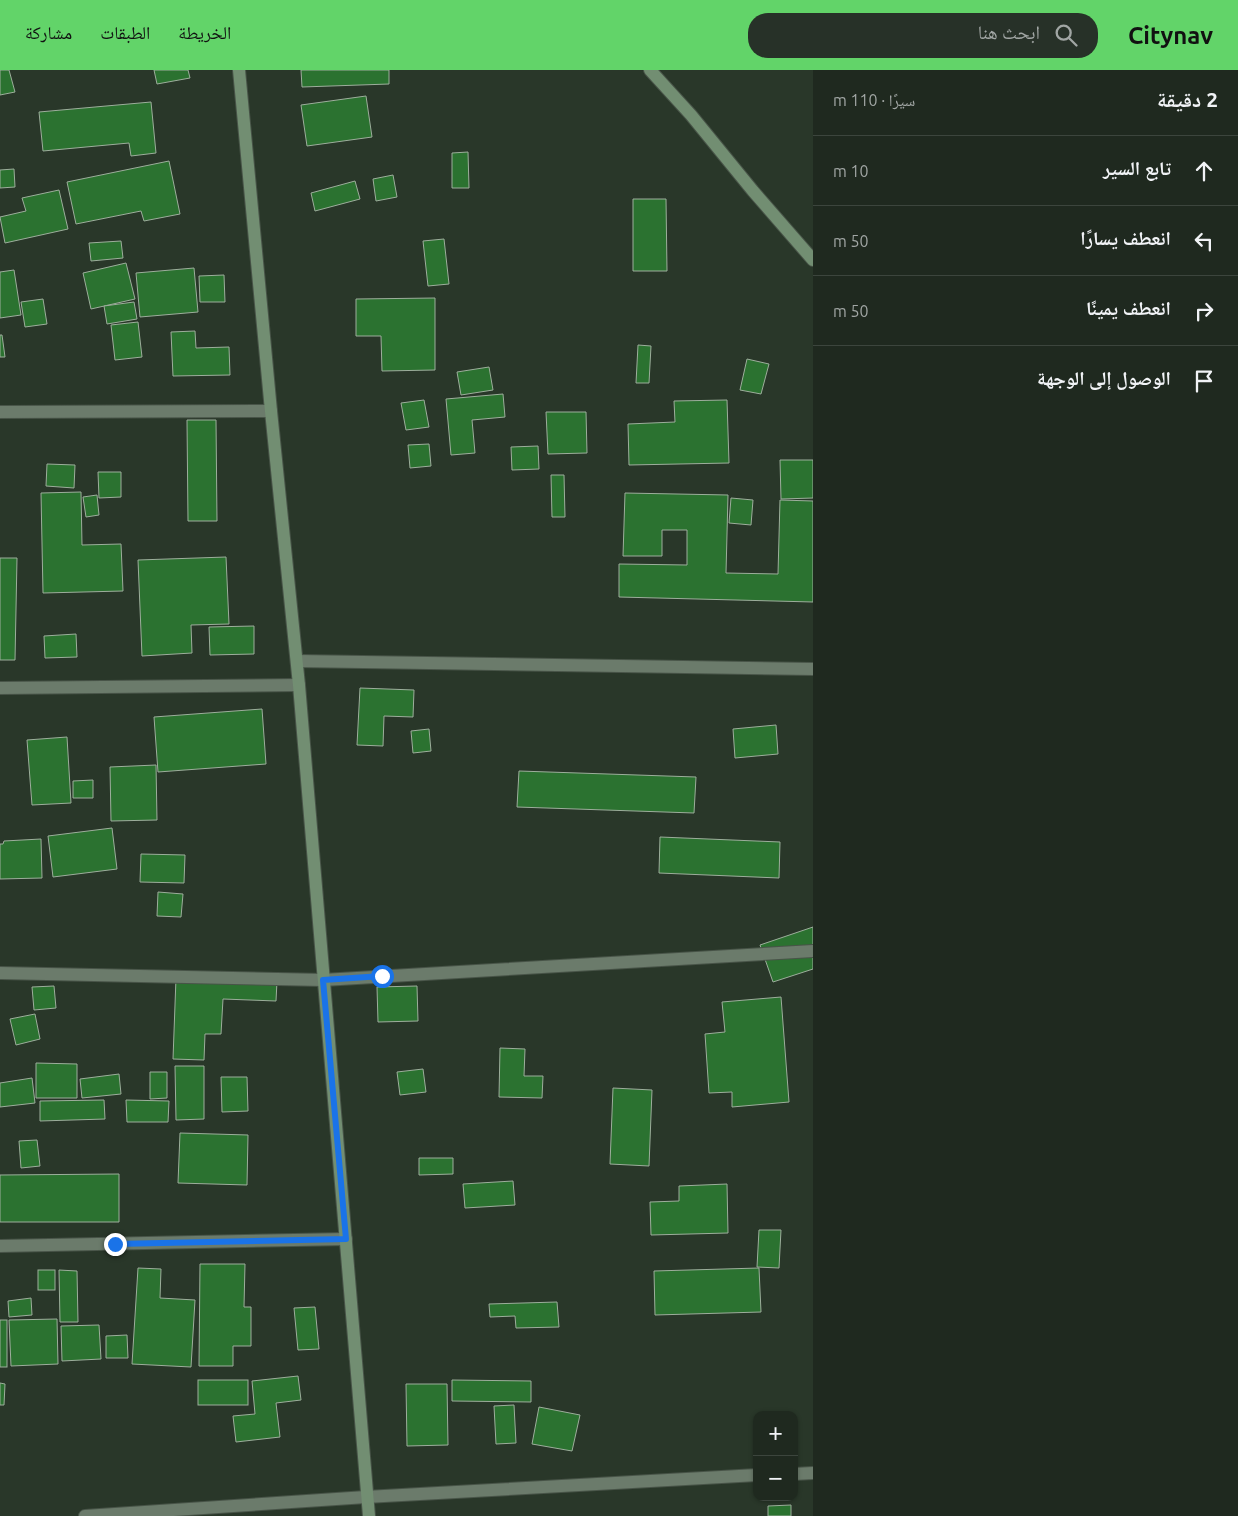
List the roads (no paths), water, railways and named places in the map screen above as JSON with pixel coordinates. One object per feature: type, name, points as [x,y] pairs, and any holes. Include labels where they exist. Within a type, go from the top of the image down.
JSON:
[{"type":"main road","points":[[239,70],[270,411],[297,661],[369,1516]]},
{"type":"main road","points":[[650,70],[691,115],[813,260]]},
{"type":"street","points":[[0,412],[270,411]]},
{"type":"street","points":[[297,661],[813,668]]},
{"type":"street","points":[[0,688],[299,685]]},
{"type":"street","points":[[0,973],[323,980],[813,951]]},
{"type":"street","points":[[0,1246],[346,1239]]},
{"type":"street","points":[[798,1474],[813,1473]]},
{"type":"street","points":[[85,1516],[366,1497],[753,1476]]}]
